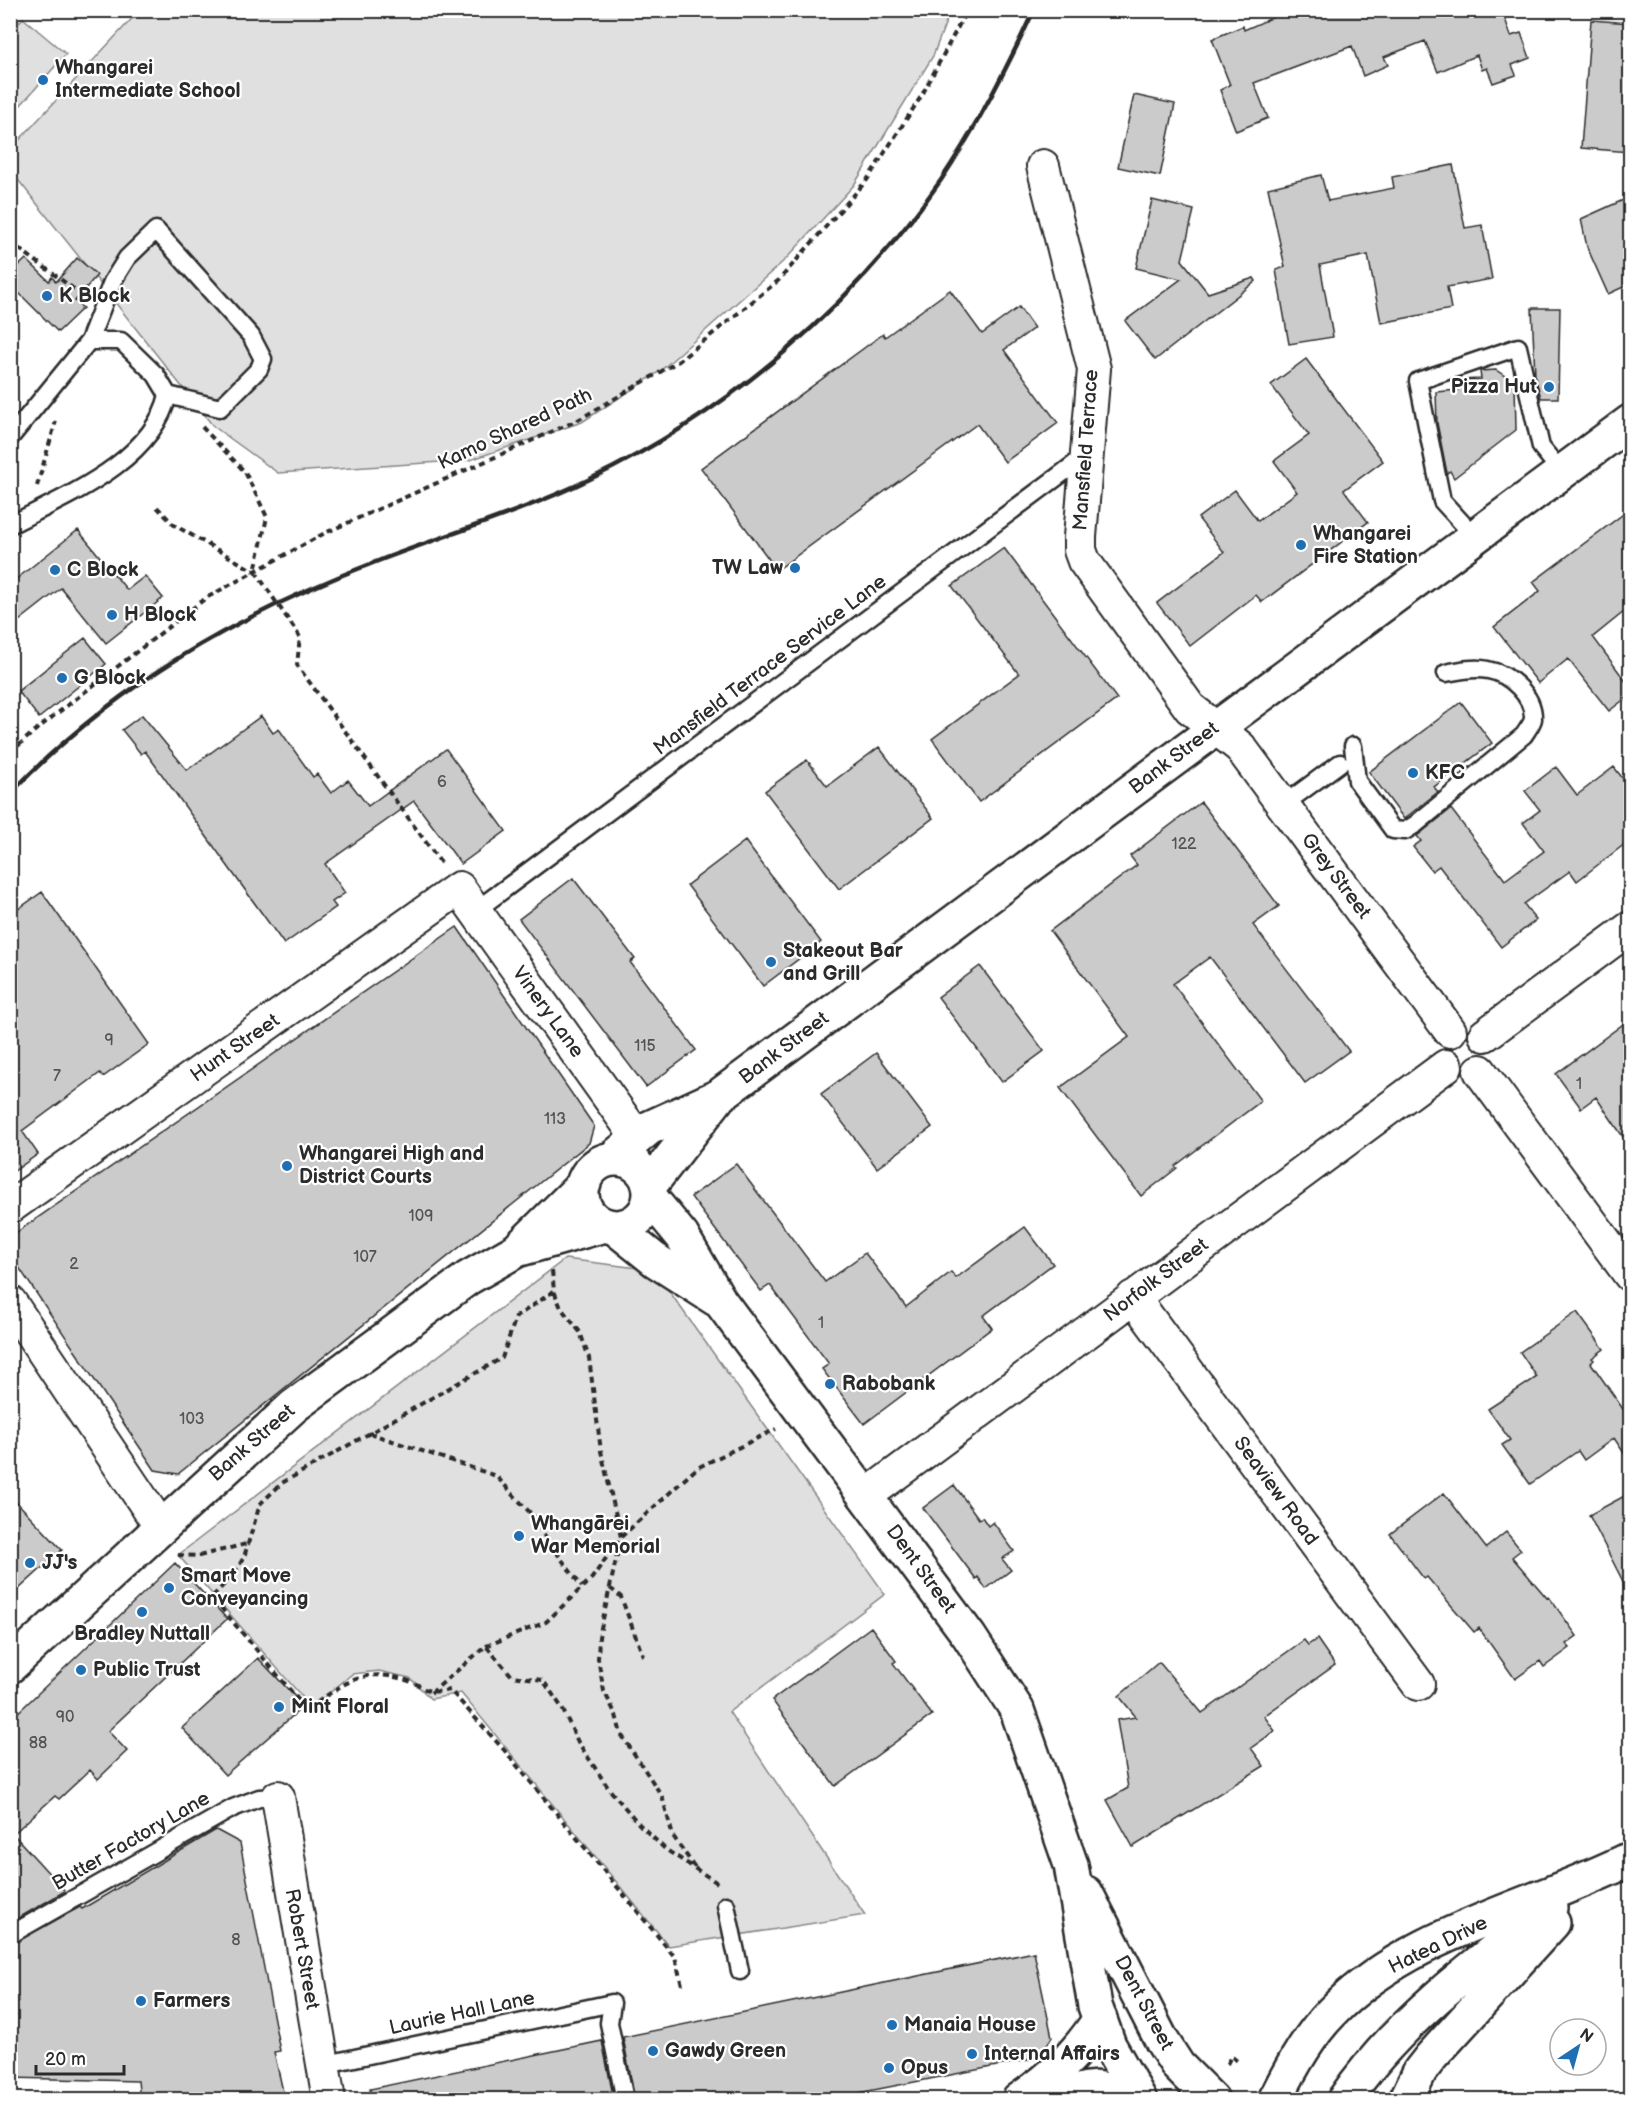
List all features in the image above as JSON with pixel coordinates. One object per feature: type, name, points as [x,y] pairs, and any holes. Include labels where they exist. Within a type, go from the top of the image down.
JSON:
[{"type":"main road","name":"Bank Street","points":[[612,1159],[637,1137],[662,1120],[719,1096],[1630,422]]},
{"type":"main road","name":"Bank Street","points":[[654,1183],[719,1096]]},
{"type":"main road","points":[[612,1159],[632,1162],[654,1183],[648,1207],[634,1222],[609,1226],[596,1220],[584,1204],[584,1184],[594,1167],[612,1159]]},
{"type":"main road","name":"Dent Street","points":[[654,1183],[720,1301],[867,1495],[969,1636],[1017,1710],[1071,1866],[1100,2019],[1109,2045],[1140,2100]]},
{"type":"main road","name":"Bank Street","points":[[10,1666],[160,1526],[294,1406],[468,1278],[517,1250],[584,1184]]},
{"type":"main road","name":"Bank Street","points":[[517,1250],[609,1226]]},
{"type":"main road","name":"Dent Street","points":[[609,1226],[655,1260],[720,1301]]},
{"type":"main road","name":"Hatea Drive","points":[[1275,2100],[1316,2030],[1350,1994],[1372,1978],[1424,1948],[1585,1882],[1630,1859]]},
{"type":"main road","name":"Dent Street","points":[[1071,1866],[1162,2041],[1178,2066],[1212,2100]]},
{"type":"main road","points":[[1406,2100],[1431,2056],[1513,1969],[1583,1889],[1585,1882]]},
{"type":"main road","name":"Hatea Drive","points":[[1344,2100],[1384,2050],[1436,1998],[1476,1964],[1585,1882]]},
{"type":"main road","points":[[1018,2100],[1051,2078],[1079,2050],[1100,2019]]},
{"type":"main road","points":[[1061,2100],[1074,2092],[1090,2088],[1111,2089],[1134,2100]]},
{"type":"street","name":"Mansfield Terrace","points":[[1043,166],[1094,369],[1080,549],[1084,561],[1190,708],[1214,729]]},
{"type":"street","name":"Grey Street","points":[[1214,729],[1240,747],[1450,1031]]},
{"type":"street","name":"Vinery Lane","points":[[467,900],[637,1137]]},
{"type":"street","name":"Hunt Street","points":[[10,1207],[467,900]]},
{"type":"street","points":[[1485,1035],[1630,928]]},
{"type":"street","points":[[1472,1026],[1490,1041],[1490,1058],[1480,1071],[1473,1075],[1458,1074],[1446,1066],[1441,1051],[1445,1036],[1450,1031],[1457,1027],[1472,1026]]},
{"type":"street","name":"Norfolk Street","points":[[867,1495],[1446,1066]]},
{"type":"street","points":[[1480,1071],[1630,1275]]},
{"type":"street","name":"Seaview Road","points":[[1133,1297],[1418,1684]]},
{"type":"street","points":[[10,1302],[160,1526]]},
{"type":"street","name":"Robert Street","points":[[278,1797],[329,2100]]},
{"type":"lane","points":[[10,438],[89,341],[112,282],[127,258],[156,230],[251,336],[263,359],[259,369],[219,408],[173,397],[156,375],[121,341],[89,341]]},
{"type":"lane","points":[[1474,536],[1442,501],[1418,381],[1518,347],[1542,447],[1562,473]]},
{"type":"lane","points":[[10,525],[89,483],[135,451],[152,430],[173,397]]},
{"type":"lane","name":"Mansfield Terrace Service Lane","points":[[467,900],[1089,453]]},
{"type":"lane","points":[[1353,746],[1357,781],[1374,807],[1393,830],[1405,831],[1416,824],[1524,735],[1533,721],[1531,706],[1524,692],[1511,681],[1490,670],[1464,669],[1446,673]]},
{"type":"lane","points":[[1283,805],[1340,763]]},
{"type":"lane","name":"Butter Factory Lane","points":[[10,1935],[233,1808],[259,1798],[278,1797]]},
{"type":"lane","points":[[726,1905],[740,1971]]},
{"type":"lane","name":"Laurie Hall Lane","points":[[322,2065],[612,2003],[609,2023],[625,2100]]},
{"type":"path","name":"Kamo Shared Path","points":[[10,753],[37,729],[206,598],[379,508],[578,420],[678,361],[779,280],[867,180],[922,95],[967,10]]},
{"type":"path","points":[[10,242],[80,292],[99,316]]},
{"type":"path","points":[[29,516],[61,404],[50,388]]},
{"type":"path","points":[[173,397],[244,472],[267,518],[255,571]]},
{"type":"path","points":[[157,507],[174,525],[255,571],[300,637],[297,665],[467,900]]},
{"type":"path","points":[[486,1646],[512,1676],[543,1680],[562,1708],[578,1742],[609,1789],[665,1849],[696,1869],[673,1836],[662,1796],[621,1734],[616,1715],[604,1691],[598,1659],[599,1637],[621,1537],[601,1450],[589,1358],[580,1332],[561,1308],[554,1291],[554,1278]]},
{"type":"path","points":[[554,1291],[516,1317],[502,1358],[282,1484],[260,1504],[246,1544],[244,1557],[234,1574],[212,1597],[307,1710],[349,1680],[380,1675],[408,1681],[430,1693],[450,1690],[505,1750],[675,1957],[682,1985]]},
{"type":"path","points":[[430,1693],[486,1646],[546,1622],[582,1587],[621,1537],[698,1468],[806,1413]]},
{"type":"path","points":[[368,1433],[478,1468],[496,1476],[537,1519],[543,1534],[582,1587]]},
{"type":"path","points":[[160,1526],[178,1555],[199,1556],[246,1544]]},
{"type":"path","points":[[610,1588],[621,1597],[643,1656]]},
{"type":"path","points":[[1227,2064],[1231,2055],[1237,2061]]},
{"type":"shaded area","points":[[139,11],[950,11],[933,56],[854,185],[786,259],[659,372],[582,422],[470,460],[278,473],[213,426],[11,171],[10,150]]},
{"type":"shaded area","points":[[23,18],[66,54],[11,116],[11,31]]},
{"type":"shaded area","points":[[565,1259],[654,1270],[885,1594],[729,1712],[865,1915],[669,1946],[461,1693],[431,1699],[410,1678],[379,1671],[352,1674],[312,1708],[178,1555]]},
{"type":"building","points":[[1290,10],[1502,10],[1511,36],[1521,33],[1530,58],[1512,65],[1516,75],[1493,83],[1487,68],[1482,70],[1477,55],[1438,72],[1425,41],[1384,57],[1388,65],[1363,76],[1352,46],[1254,83],[1268,118],[1236,131],[1220,90],[1230,85],[1212,39],[1243,26],[1244,30]]},
{"type":"building","points":[[1591,20],[1630,23],[1630,152],[1581,148]]},
{"type":"building","points":[[1134,95],[1175,104],[1160,176],[1118,167]]},
{"type":"building","points":[[1453,165],[1465,228],[1482,225],[1492,279],[1447,287],[1451,309],[1381,323],[1368,255],[1320,265],[1333,337],[1289,344],[1276,270],[1285,267],[1268,188],[1321,175],[1328,201],[1394,188],[1392,177]]},
{"type":"building","points":[[1630,197],[1630,284],[1608,294],[1587,247],[1581,219]]},
{"type":"building","points":[[1152,200],[1194,210],[1182,260],[1208,293],[1254,278],[1256,281],[1155,360],[1125,321],[1181,279],[1136,268]]},
{"type":"building","name":"K Block","points":[[77,258],[97,275],[75,301],[83,308],[58,332],[10,284],[10,274],[26,259],[49,281],[52,277],[56,282]]},
{"type":"building","points":[[950,290],[982,334],[1019,307],[1034,328],[1004,350],[1058,423],[1005,462],[977,424],[777,570],[701,468],[883,334],[885,337]]},
{"type":"building","points":[[1532,308],[1560,308],[1558,398],[1541,398],[1535,376]]},
{"type":"building","points":[[1306,359],[1383,461],[1344,490],[1368,522],[1262,602],[1256,595],[1190,646],[1157,603],[1224,552],[1198,518],[1235,490],[1258,521],[1297,492],[1274,461],[1309,435],[1271,385]]},
{"type":"building","points":[[1496,370],[1515,383],[1516,430],[1454,478],[1450,471],[1447,473],[1437,423],[1436,392],[1458,390],[1459,380],[1481,379],[1480,371]]},
{"type":"building","points":[[1630,509],[1630,607],[1593,637],[1630,687],[1630,695],[1609,711],[1568,659],[1538,683],[1494,627],[1540,591],[1533,582]]},
{"type":"building","points":[[78,530],[127,590],[145,576],[163,598],[106,643],[61,588],[10,628],[10,584]]},
{"type":"building","points":[[1004,548],[1117,699],[979,802],[932,739],[1019,674],[952,586]]},
{"type":"building","name":"G Block","points":[[85,638],[106,664],[39,718],[18,691]]},
{"type":"building","points":[[1461,702],[1492,743],[1434,787],[1438,792],[1404,819],[1369,772]]},
{"type":"building","points":[[142,715],[187,770],[261,716],[273,733],[279,729],[313,777],[317,774],[331,793],[348,780],[368,806],[446,749],[506,831],[461,864],[414,801],[325,864],[345,893],[332,902],[336,907],[284,944],[145,751],[141,754],[122,730]]},
{"type":"building","points":[[879,747],[933,818],[839,889],[765,791],[807,760],[827,786]]},
{"type":"building","points":[[1556,767],[1577,795],[1614,767],[1630,788],[1630,840],[1577,881],[1570,871],[1524,904],[1536,920],[1501,947],[1439,866],[1432,871],[1413,847],[1421,841],[1417,836],[1451,809],[1505,880],[1544,851],[1523,823],[1540,810],[1525,791]]},
{"type":"building","points":[[1201,802],[1279,906],[1253,925],[1349,1051],[1305,1083],[1210,957],[1173,984],[1261,1101],[1175,1166],[1177,1168],[1141,1196],[1060,1088],[1129,1037],[1050,931],[1137,865],[1130,856]]},
{"type":"building","points":[[745,841],[821,942],[763,986],[687,885]]},
{"type":"building","points":[[573,878],[635,959],[630,962],[696,1050],[646,1087],[519,919]]},
{"type":"building","points":[[42,892],[149,1044],[103,1077],[100,1073],[22,1131],[38,1154],[10,1174],[10,915]]},
{"type":"building","points":[[457,927],[594,1126],[589,1143],[178,1474],[155,1470],[10,1254],[10,1237]]},
{"type":"building","points":[[980,966],[1044,1051],[1002,1082],[938,997]]},
{"type":"building","points":[[1630,1019],[1630,1147],[1596,1097],[1581,1108],[1556,1074]]},
{"type":"building","points":[[876,1053],[932,1127],[877,1168],[821,1094]]},
{"type":"building","points":[[736,1164],[825,1282],[865,1253],[906,1307],[951,1272],[956,1278],[1025,1227],[1053,1264],[983,1316],[992,1328],[864,1424],[822,1369],[829,1364],[770,1285],[761,1291],[691,1197]]},
{"type":"building","points":[[1577,1312],[1604,1349],[1592,1358],[1594,1360],[1591,1363],[1630,1419],[1630,1462],[1614,1438],[1584,1460],[1578,1451],[1530,1484],[1502,1445],[1510,1440],[1488,1409],[1537,1377],[1520,1352]]},
{"type":"building","points":[[954,1485],[979,1519],[982,1517],[988,1526],[993,1522],[1014,1551],[1002,1559],[1011,1570],[986,1589],[923,1508]]},
{"type":"building","points":[[1444,1493],[1486,1548],[1506,1532],[1521,1550],[1512,1557],[1547,1598],[1549,1597],[1577,1636],[1566,1644],[1570,1648],[1544,1667],[1540,1661],[1515,1679],[1479,1628],[1474,1632],[1427,1577],[1424,1579],[1390,1534]]},
{"type":"building","points":[[1630,1493],[1630,1595],[1589,1515]]},
{"type":"building","points":[[10,1495],[62,1550],[10,1597]]},
{"type":"building","points":[[175,1563],[227,1619],[108,1731],[127,1751],[98,1779],[90,1770],[59,1799],[55,1796],[13,1834],[65,1891],[10,1923],[10,1720]]},
{"type":"building","points":[[871,1627],[896,1661],[893,1663],[932,1715],[835,1786],[772,1700]]},
{"type":"building","points":[[1317,1639],[1335,1665],[1264,1716],[1275,1731],[1251,1748],[1264,1766],[1133,1847],[1107,1800],[1128,1788],[1117,1720],[1136,1717],[1119,1696],[1159,1662],[1202,1713],[1304,1640],[1308,1645]]},
{"type":"building","points":[[258,1658],[304,1706],[225,1775],[182,1728]]},
{"type":"building","name":"Farmers","points":[[216,1830],[240,1843],[280,2051],[274,2052],[285,2100],[140,2100],[138,2081],[10,2078],[10,1945],[80,1907],[82,1909]]},
{"type":"building","name":"Manaia House","points":[[1034,1952],[1052,2037],[1038,2058],[822,2100],[635,2100],[623,2037]]},
{"type":"building","points":[[602,2041],[614,2100],[371,2100],[370,2089]]},
{"type":"railway","points":[[10,794],[50,755],[135,686],[228,629],[276,604],[327,582],[511,512],[590,479],[642,452],[691,422],[739,388],[827,313],[906,227],[941,180],[967,139],[1034,10]]},
{"type":"place","name":"Whangarei Intermediate School","points":[[43,80]]},
{"type":"place","name":"K Block","points":[[47,296]]},
{"type":"place","name":"Pizza Hut","points":[[1549,387]]},
{"type":"place","name":"Whangarei Fire Station","points":[[1301,545]]},
{"type":"place","name":"TW Law","points":[[795,568]]},
{"type":"place","name":"C Block","points":[[55,570]]},
{"type":"place","name":"H Block","points":[[112,615]]},
{"type":"place","name":"G Block","points":[[62,678]]},
{"type":"place","name":"KFC","points":[[1413,773]]},
{"type":"place","name":"Stakeout Bar and Grill","points":[[771,962]]},
{"type":"place","name":"Whangarei High and District Courts","points":[[287,1166]]},
{"type":"place","name":"Rabobank","points":[[830,1384]]},
{"type":"place","name":"Whangārei War Memorial","points":[[519,1536]]},
{"type":"place","name":"JJ's","points":[[30,1563]]},
{"type":"place","name":"Smart Move Conveyancing","points":[[169,1588]]},
{"type":"place","name":"Bradley Nuttall","points":[[142,1612]]},
{"type":"place","name":"Public Trust","points":[[81,1670]]},
{"type":"place","name":"Mint Floral","points":[[279,1707]]},
{"type":"place","name":"Farmers","points":[[141,2001]]},
{"type":"place","name":"Manaia House","points":[[892,2025]]},
{"type":"place","name":"Gawdy Green","points":[[653,2051]]},
{"type":"place","name":"Internal Affairs","points":[[972,2054]]},
{"type":"place","name":"Opus","points":[[889,2068]]}]
